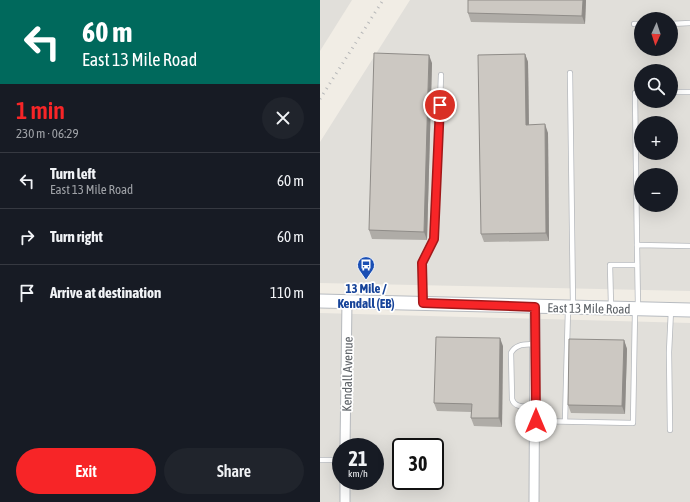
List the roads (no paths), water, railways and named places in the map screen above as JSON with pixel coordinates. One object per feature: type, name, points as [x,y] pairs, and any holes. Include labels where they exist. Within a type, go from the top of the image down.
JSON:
[{"type":"main road","name":"East 13 Mile Road","points":[[320,300],[571,308],[690,310]]},
{"type":"street","name":"Kendall Avenue","points":[[346,438],[347,301]]},
{"type":"street","points":[[534,502],[536,421],[535,307]]},
{"type":"street","points":[[345,490],[345,502]]},
{"type":"lane","points":[[678,24],[690,24]]},
{"type":"lane","points":[[565,421],[571,308],[570,73]]},
{"type":"lane","points":[[423,303],[422,263],[434,239],[441,75]]},
{"type":"lane","points":[[678,92],[690,92]]},
{"type":"lane","points":[[536,421],[633,423],[637,265],[635,108]]},
{"type":"lane","points":[[637,245],[690,246]]},
{"type":"lane","points":[[611,309],[610,265],[637,265]]},
{"type":"lane","points":[[670,430],[669,352],[671,310]]},
{"type":"lane","points":[[536,344],[518,345],[513,348],[511,353],[513,404],[516,406],[536,407]]},
{"type":"lane","points":[[320,460],[332,460]]},
{"type":"railway","points":[[320,99],[383,0]]},
{"type":"place","name":"13 Mile / Kendall (EB)","points":[[366,280]]}]
